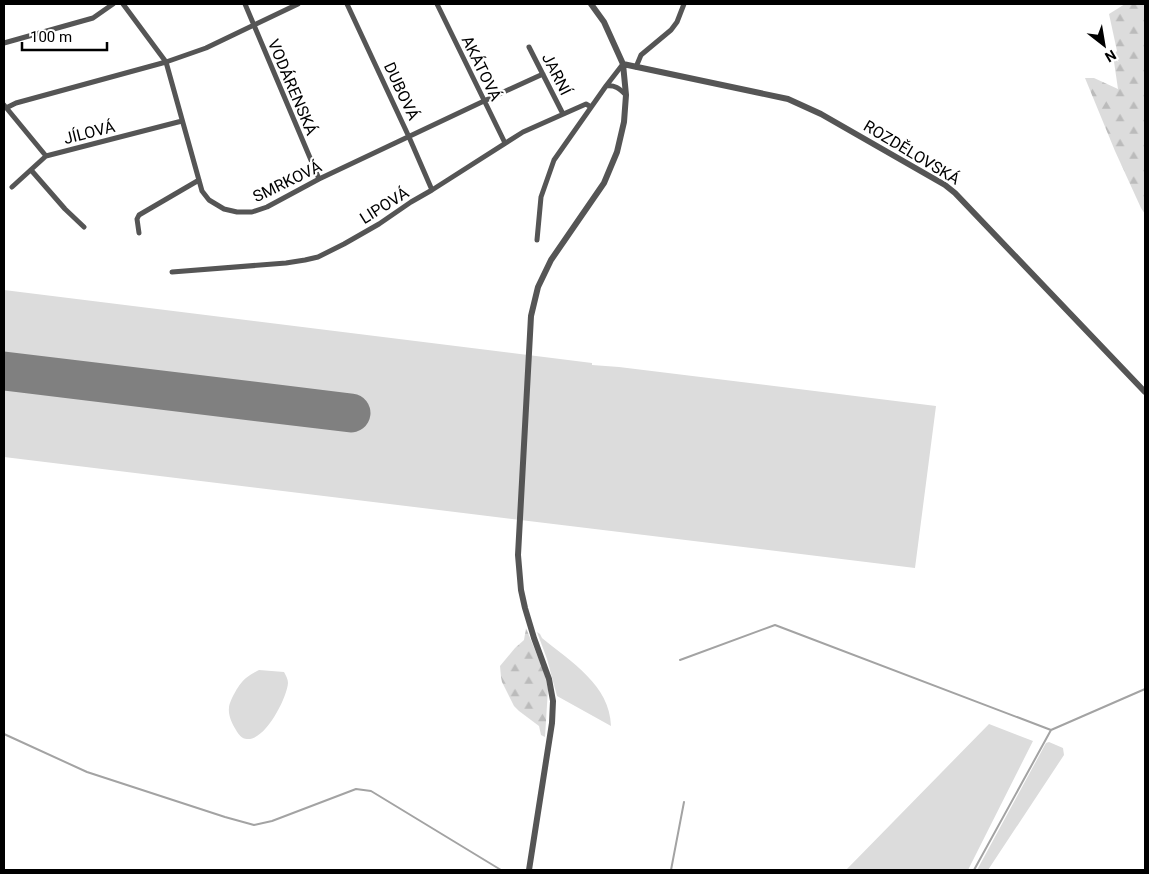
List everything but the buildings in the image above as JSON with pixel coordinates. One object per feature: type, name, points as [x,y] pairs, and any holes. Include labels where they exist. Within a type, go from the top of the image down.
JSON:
[{"type":"street","points":[[4,43],[93,18],[113,4]]},
{"type":"street","name":"SMRKOVÁ","points":[[123,4],[166,62],[202,191],[209,200],[224,209],[237,212],[252,212],[267,207],[319,179],[543,74]]},
{"type":"street","name":"VODÁRENSKÁ","points":[[245,4],[319,179]]},
{"type":"street","points":[[46,156],[5,107],[166,62],[206,48],[297,4]]},
{"type":"street","name":"DUBOVÁ","points":[[347,4],[432,190]]},
{"type":"street","name":"AKÁTOVÁ","points":[[437,4],[505,143]]},
{"type":"street","points":[[529,870],[554,701],[549,679],[525,608],[521,590],[518,555],[531,316],[538,287],[551,260],[604,184],[618,152],[624,122],[626,96],[623,64],[604,22],[592,4]]},
{"type":"street","points":[[636,68],[641,55],[671,30],[677,22],[684,4]]},
{"type":"street","name":"JARNÍ","points":[[529,46],[563,114]]},
{"type":"street","points":[[537,240],[541,197],[554,160],[623,64]]},
{"type":"street","name":"ROZDĚLOVSKÁ","points":[[623,64],[788,99],[821,114],[945,185],[955,193],[1145,392]]},
{"type":"street","points":[[606,86],[612,85],[617,87],[626,96]]},
{"type":"street","name":"LIPOVÁ","points":[[172,272],[286,263],[318,257],[379,224],[523,132],[586,104],[592,106]]},
{"type":"street","name":"JÍLOVÁ","points":[[12,186],[46,156],[182,120]]},
{"type":"street","points":[[31,170],[84,228]]},
{"type":"street","points":[[139,233],[137,219],[139,215],[199,180]]},
{"type":"green space","points":[[1125,4],[1145,4],[1145,214],[1115,151],[1085,78],[1094,78],[1118,89],[1113,55],[1117,51],[1109,14]]},
{"type":"green space","points":[[4,290],[592,363],[592,365],[936,406],[915,568],[4,457]]},
{"type":"green space","points":[[526,628],[544,672],[548,689],[545,737],[541,735],[539,726],[514,706],[501,677],[500,666],[524,640]]},
{"type":"green space","points":[[537,632],[596,686],[604,698],[609,711],[611,726],[557,696]]},
{"type":"green space","points":[[259,670],[284,672],[288,682],[287,690],[268,726],[254,738],[245,739],[239,735],[232,722],[229,714],[229,705],[235,692],[244,680]]},
{"type":"green space","points":[[989,724],[1033,741],[968,870],[846,870]]},
{"type":"green space","points":[[1049,742],[1063,748],[1064,755],[988,870],[977,870],[1046,743]]},
{"type":"waterway","points":[[680,660],[775,625],[1051,730]]},
{"type":"waterway","points":[[974,870],[1051,730],[1145,689]]},
{"type":"waterway","points":[[4,734],[87,772],[254,825],[272,821],[356,789],[371,791],[501,870]]},
{"type":"waterway","points":[[671,870],[684,802]]},
{"type":"runway","points":[[4,371],[351,413]]}]
